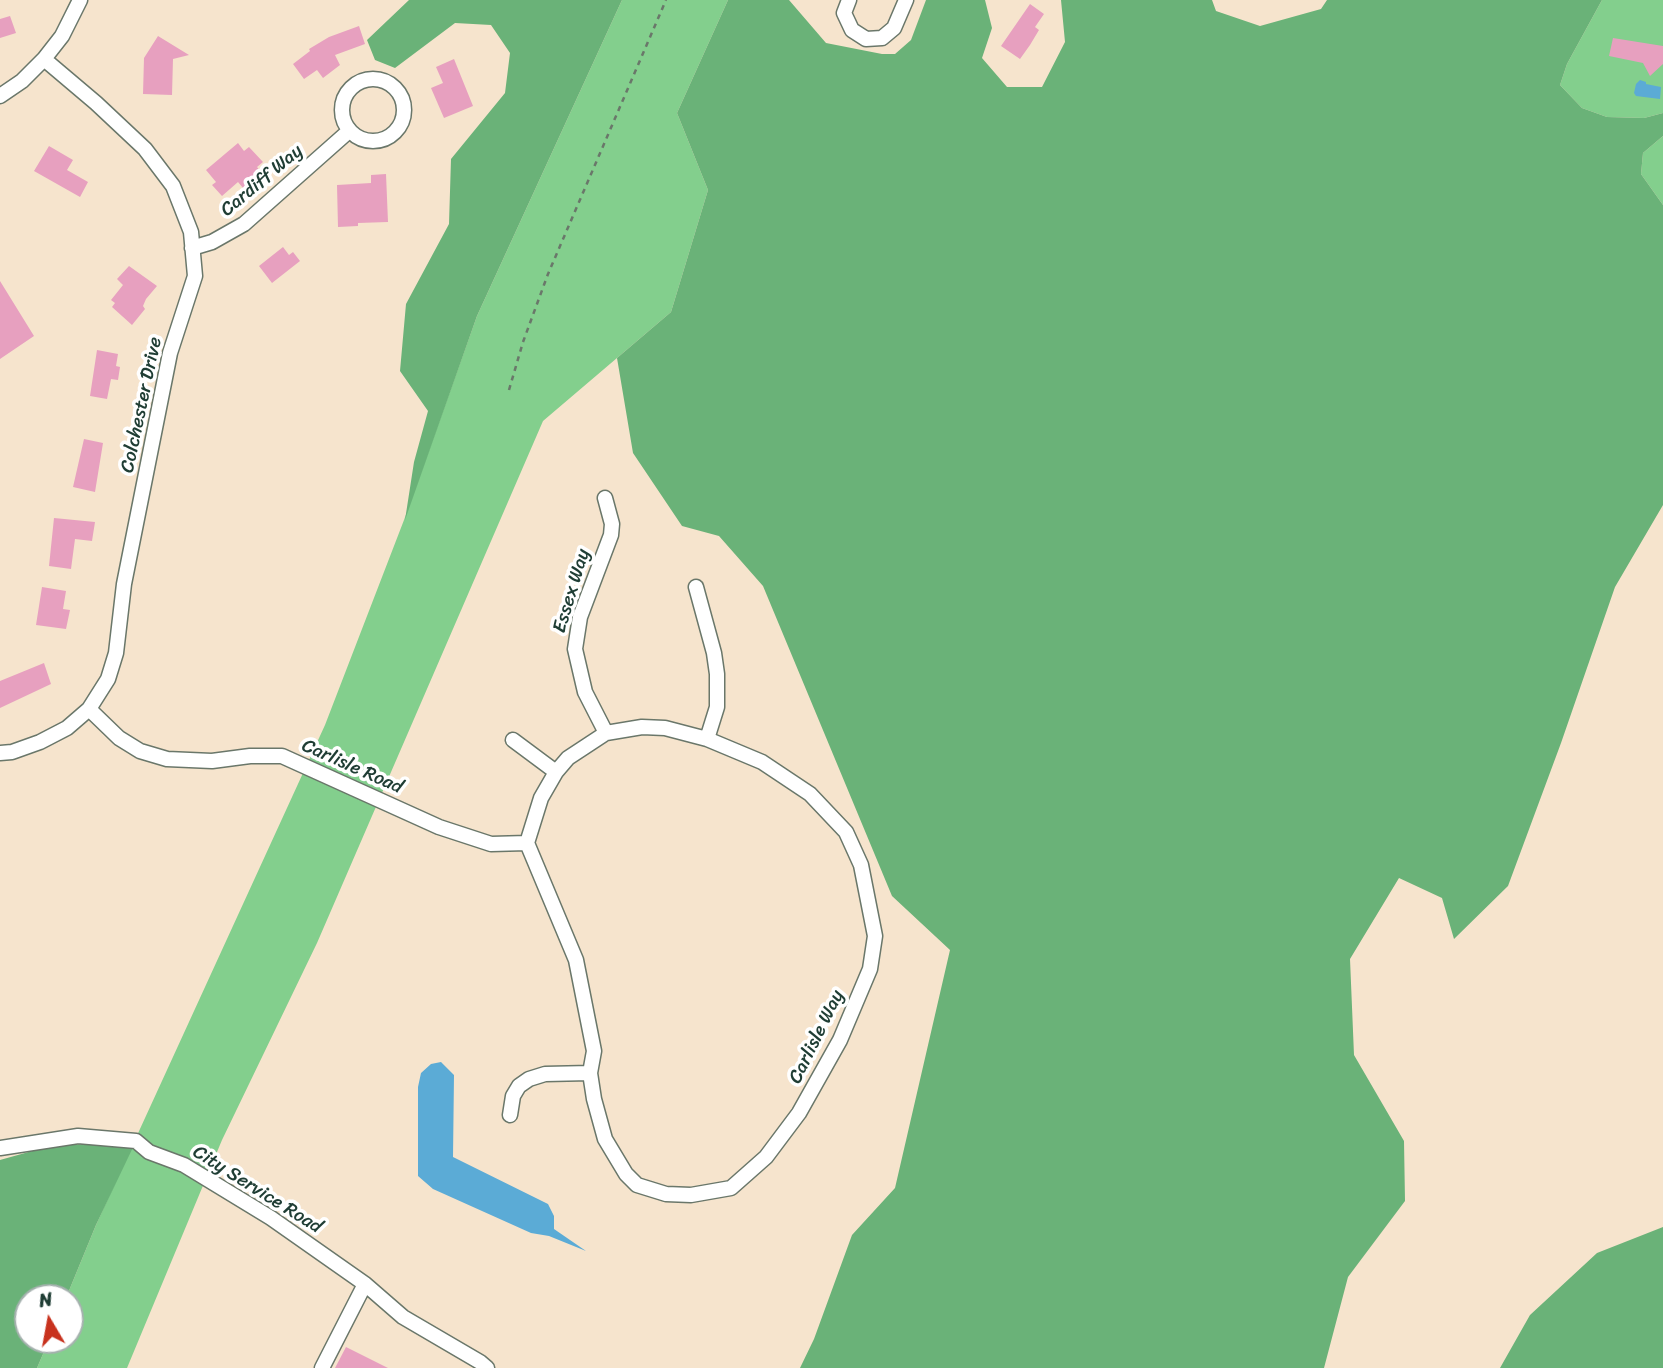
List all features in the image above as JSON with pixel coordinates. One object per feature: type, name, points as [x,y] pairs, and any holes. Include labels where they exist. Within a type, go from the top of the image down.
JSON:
[{"type":"street","points":[[0,96],[22,81],[44,59],[62,36],[80,0]]},
{"type":"street","points":[[849,0],[844,13],[852,30],[866,39],[882,38],[894,27],[906,0]]},
{"type":"street","name":"Colchester Drive","points":[[0,753],[12,752],[40,742],[67,728],[89,709],[108,678],[116,653],[124,584],[170,353],[195,276],[191,232],[173,186],[152,158],[96,103],[44,59]]},
{"type":"street","points":[[377,79],[396,88],[404,106],[404,115],[394,133],[377,141],[357,137],[349,131],[341,111],[343,100],[356,83],[377,79]]},
{"type":"street","name":"Cardiff Way","points":[[192,248],[212,242],[244,224],[349,131]]},
{"type":"street","name":"Essex Way","points":[[605,498],[612,524],[611,535],[580,617],[575,657],[586,692],[606,733]]},
{"type":"street","points":[[696,587],[717,674],[717,707],[707,739]]},
{"type":"street","name":"Carlisle Road","points":[[89,709],[119,738],[140,751],[167,759],[212,761],[250,756],[282,756],[439,827],[492,844],[527,843]]},
{"type":"street","name":"Carlisle Way","points":[[642,727],[665,728],[707,739],[762,762],[810,794],[846,832],[861,865],[875,936],[870,969],[840,1041],[800,1114],[766,1157],[732,1188],[691,1195],[666,1194],[638,1185],[626,1174],[605,1139],[594,1099],[590,1073],[594,1051],[576,960],[527,843],[541,798],[556,772],[568,758],[606,733],[642,727]]},
{"type":"street","points":[[513,740],[556,772]]},
{"type":"street","points":[[510,1115],[513,1097],[519,1086],[529,1079],[545,1074],[590,1073]]},
{"type":"street","name":"City Service Road","points":[[0,1148],[78,1136],[136,1141],[149,1152],[184,1165],[271,1218],[365,1284],[403,1317],[486,1368]]},
{"type":"street","points":[[322,1368],[365,1284]]},
{"type":"path","points":[[509,390],[548,274],[666,0]]},
{"type":"green space","points":[[409,0],[622,0],[477,316],[405,520],[414,462],[428,411],[400,371],[406,304],[449,224],[451,159],[505,93],[510,53],[491,25],[455,23],[395,68],[375,60],[367,40]]},
{"type":"green space","points":[[622,0],[728,0],[677,113],[708,190],[671,312],[543,421],[317,943],[222,1140],[127,1368],[37,1368],[43,1354],[84,1354],[84,1284],[72,1284],[96,1225],[325,725],[404,520],[477,316]]},
{"type":"green space","points":[[728,0],[789,0],[826,43],[895,54],[911,40],[926,0],[985,0],[992,28],[982,58],[1007,87],[1042,87],[1065,42],[1061,0],[1212,0],[1216,11],[1260,26],[1321,9],[1327,0],[1602,0],[1567,64],[1560,85],[1582,108],[1607,117],[1644,118],[1663,113],[1663,136],[1643,153],[1641,174],[1663,205],[1663,505],[1615,587],[1508,886],[1454,939],[1442,898],[1399,878],[1350,959],[1354,1055],[1404,1141],[1405,1201],[1348,1277],[1324,1368],[800,1368],[814,1339],[852,1235],[895,1188],[950,950],[892,896],[763,586],[719,536],[682,526],[633,453],[617,358],[671,312],[708,190],[677,113]]},
{"type":"green space","points":[[1602,0],[1663,0],[1663,113],[1644,118],[1607,117],[1582,108],[1560,85],[1567,64]]},
{"type":"green space","points":[[1663,136],[1663,205],[1641,174],[1643,153]]},
{"type":"green space","points":[[136,1141],[72,1284],[14,1284],[14,1354],[43,1354],[37,1368],[0,1368],[0,1160],[50,1146]]},
{"type":"green space","points":[[1663,1227],[1663,1368],[1500,1368],[1530,1315],[1597,1253]]},
{"type":"water","points":[[1640,80],[1661,87],[1660,99],[1636,96],[1636,84]]},
{"type":"water","points":[[441,1062],[454,1075],[453,1157],[548,1204],[554,1216],[554,1229],[586,1251],[549,1236],[531,1233],[433,1189],[418,1176],[418,1087],[421,1073],[431,1064]]},
{"type":"building","points":[[1030,4],[1044,14],[1035,27],[1039,30],[1020,59],[1001,46]]},
{"type":"building","points":[[10,16],[16,33],[0,38],[0,19]]},
{"type":"building","points":[[359,26],[365,44],[335,55],[340,65],[323,78],[317,70],[304,79],[293,64],[310,51],[309,49],[329,37]]},
{"type":"building","points":[[158,36],[189,55],[173,59],[172,95],[143,94],[144,58]]},
{"type":"building","points":[[1613,38],[1663,46],[1663,64],[1650,76],[1643,63],[1609,56]]},
{"type":"building","points":[[454,59],[473,106],[444,118],[431,88],[443,83],[436,67]]},
{"type":"building","points":[[238,143],[244,151],[249,147],[263,162],[257,167],[261,172],[243,188],[238,182],[222,196],[212,185],[216,182],[206,170]]},
{"type":"building","points":[[49,146],[73,160],[67,170],[88,182],[80,197],[34,171]]},
{"type":"building","points":[[386,174],[388,222],[338,227],[337,185],[371,183],[371,175]]},
{"type":"building","points":[[283,247],[289,255],[293,252],[300,261],[272,283],[259,266]]},
{"type":"building","points":[[129,266],[157,286],[146,299],[143,306],[145,309],[132,325],[112,307],[115,303],[111,300],[123,285],[117,279]]},
{"type":"building","points":[[0,281],[34,336],[0,359]]},
{"type":"building","points":[[97,350],[118,354],[118,380],[111,379],[107,399],[90,396]]},
{"type":"building","points":[[84,439],[103,443],[95,492],[73,487]]},
{"type":"building","points":[[54,518],[95,522],[92,541],[75,539],[71,569],[49,566]]},
{"type":"building","points":[[42,587],[66,591],[63,609],[70,610],[66,629],[36,625]]},
{"type":"building","points":[[44,663],[51,684],[0,708],[0,681]]},
{"type":"building","points":[[346,1347],[388,1368],[335,1368]]}]
